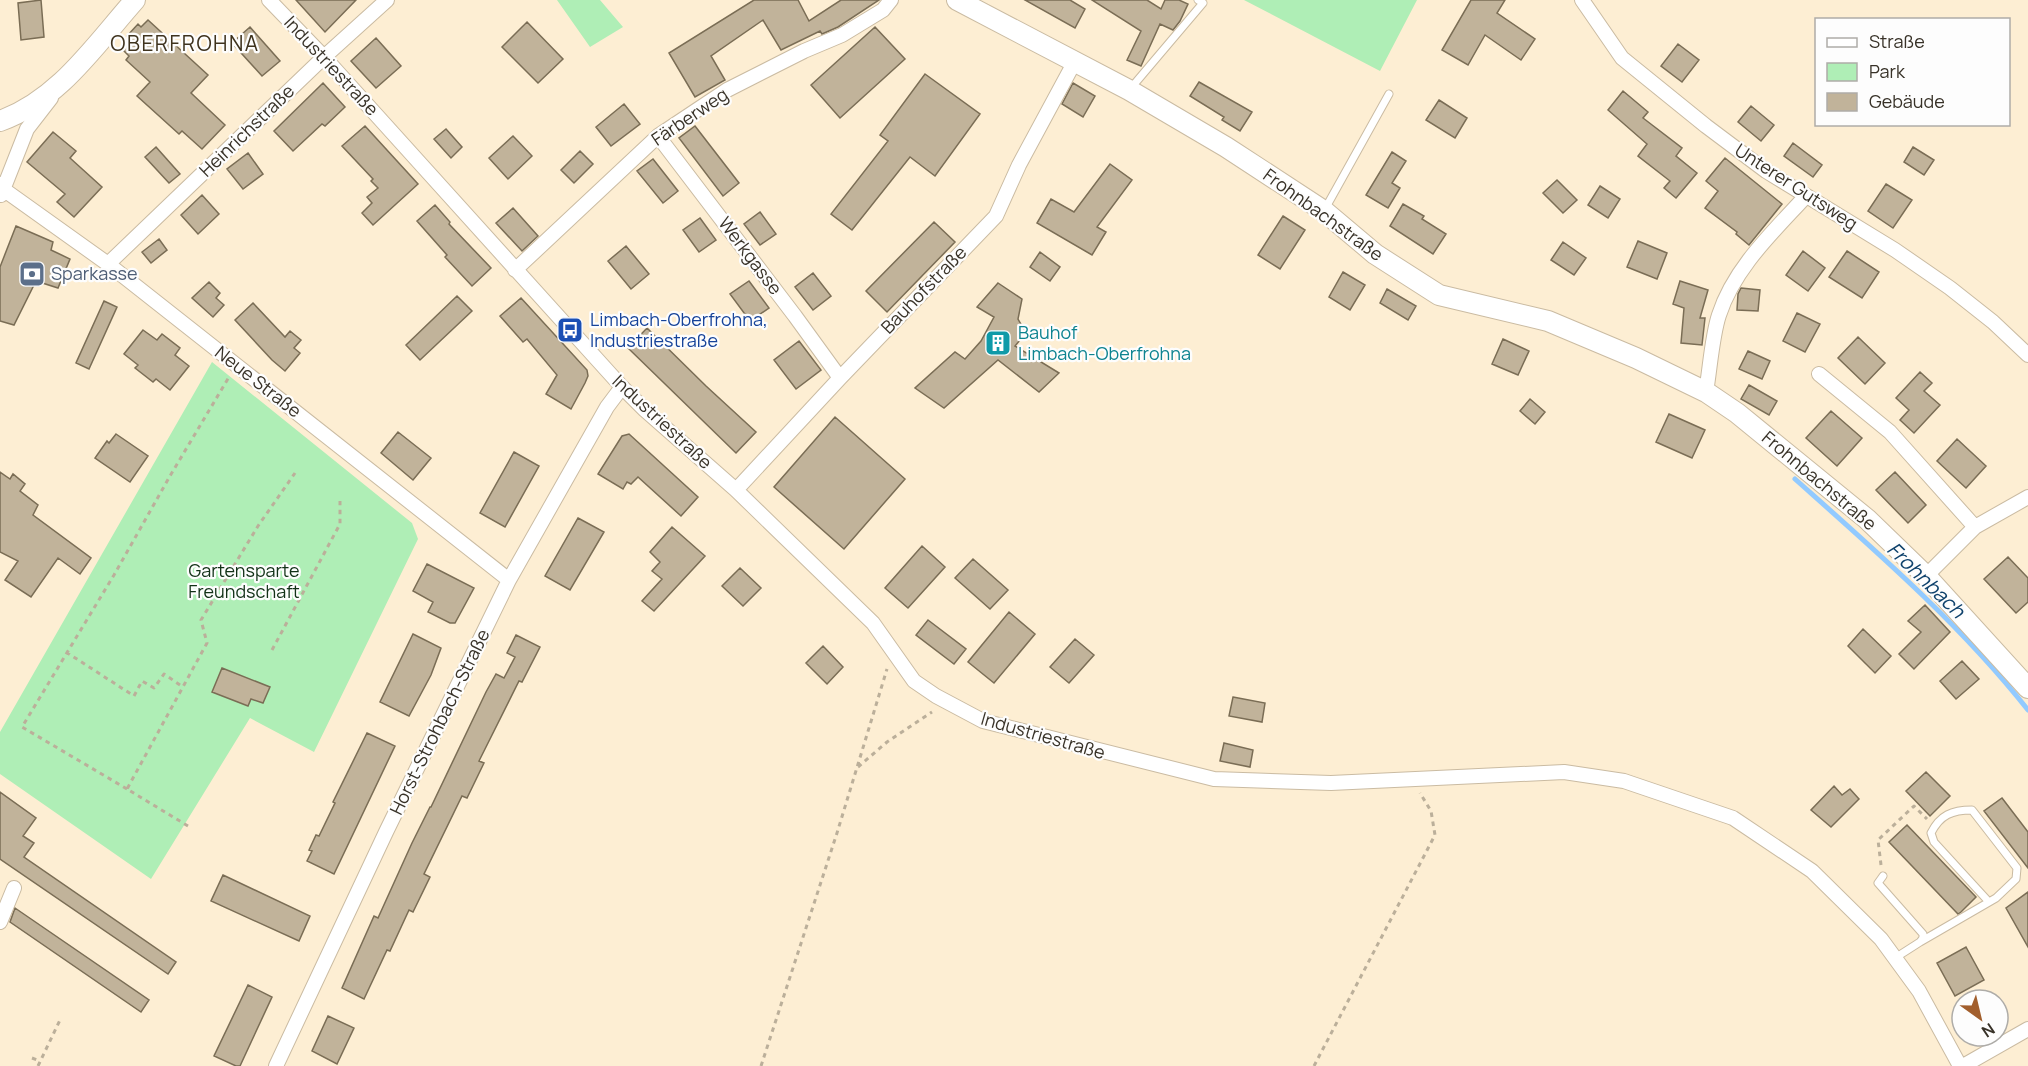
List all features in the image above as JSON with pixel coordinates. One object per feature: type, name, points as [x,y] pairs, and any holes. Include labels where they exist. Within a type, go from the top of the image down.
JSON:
[{"type":"street","points":[[1,190],[27,129],[61,84],[135,0]]},
{"type":"street","name":"Industriestraße","points":[[269,0],[324,57],[622,387],[736,490],[873,623],[914,681],[936,696],[983,721],[1214,779],[1330,783],[1564,772],[1624,781],[1733,818],[1812,871],[1881,939],[1919,991],[1961,1066],[2028,1029]]},
{"type":"street","name":"Heinrichstraße","points":[[108,264],[324,57],[387,0]]},
{"type":"street","name":"Färberweg","points":[[515,270],[658,136],[727,90],[804,51],[842,35],[883,10],[891,0]]},
{"type":"street","name":"Frohnbachstraße","points":[[957,0],[1129,90],[1226,147],[1324,211],[1375,254],[1438,295],[1548,321],[1636,358],[1706,392],[1796,459],[1867,519],[1926,576],[2028,688]]},
{"type":"street","name":"Unterer Gutsweg","points":[[1582,0],[1622,58],[1642,75],[1757,165],[1895,250],[1950,288],[1993,322],[2028,355]]},
{"type":"street","name":"Bauhofstraße","points":[[736,490],[996,216],[1019,165],[1074,63]]},
{"type":"street","points":[[0,121],[35,104],[61,84]]},
{"type":"street","name":"Werkgasse","points":[[658,136],[840,378]]},
{"type":"street","name":"Neue Straße","points":[[1,190],[108,264],[509,580]]},
{"type":"street","points":[[1706,392],[1719,315],[1735,281],[1761,246],[1806,196]]},
{"type":"street","points":[[1819,374],[1890,432],[1975,527]]},
{"type":"street","name":"Horst-Strohbach-Straße","points":[[276,1066],[386,832],[509,580],[607,407],[622,387]]},
{"type":"street","points":[[1926,576],[1975,527],[2028,497]]},
{"type":"street","points":[[0,922],[14,888]]},
{"type":"lane","points":[[1129,90],[1203,3],[1198,0]]},
{"type":"lane","points":[[1324,211],[1389,94]]},
{"type":"lane","points":[[1895,958],[1989,902],[2016,879],[2017,868],[1972,810],[1957,810],[1936,822],[1931,833],[1934,842],[1989,902]]},
{"type":"lane","points":[[1883,876],[1878,883],[1920,930],[1923,939],[1920,942]]},
{"type":"path","points":[[188,826],[22,727],[114,575],[236,365]]},
{"type":"path","points":[[127,789],[207,643],[201,620],[258,526],[295,473]]},
{"type":"path","points":[[272,650],[340,524],[340,501]]},
{"type":"path","points":[[761,1066],[893,650]]},
{"type":"path","points":[[66,652],[134,696],[142,681],[154,688],[164,674],[183,687]]},
{"type":"path","points":[[856,769],[887,742],[928,713],[956,707]]},
{"type":"path","points":[[1314,1066],[1435,835],[1431,811],[1411,779]]},
{"type":"path","points":[[1883,876],[1878,840],[1914,806],[1934,826]]},
{"type":"path","points":[[38,1066],[60,1020]]},
{"type":"path","points":[[32,1058],[40,1061]]},
{"type":"green space","points":[[557,0],[600,0],[623,27],[590,47]]},
{"type":"green space","points":[[1244,0],[1417,0],[1380,71]]},
{"type":"green space","name":"Gartensparte Freundschaft","points":[[212,362],[412,523],[418,539],[314,752],[250,718],[151,879],[0,774],[0,732]]},
{"type":"building","points":[[41,0],[44,37],[21,40],[18,3]]},
{"type":"building","points":[[296,0],[356,0],[325,32]]},
{"type":"building","points":[[754,0],[798,0],[809,21],[841,0],[879,0],[838,27],[822,34],[820,31],[781,50],[763,20],[711,56],[725,80],[695,97],[669,53]]},
{"type":"building","points":[[1025,0],[1070,0],[1085,9],[1075,28]]},
{"type":"building","points":[[1092,0],[1147,0],[1161,9],[1165,0],[1179,0],[1188,4],[1173,30],[1160,24],[1141,66],[1127,60],[1141,31]]},
{"type":"building","points":[[1471,0],[1505,0],[1497,13],[1535,39],[1521,60],[1485,35],[1468,65],[1442,50]]},
{"type":"building","points":[[148,20],[208,75],[191,93],[225,125],[202,149],[182,131],[179,134],[137,96],[150,82],[126,60],[129,56],[121,48],[130,39],[127,36],[138,24],[141,27]]},
{"type":"building","points":[[527,22],[563,59],[538,83],[502,47]]},
{"type":"building","points":[[250,27],[280,61],[262,76],[232,43]]},
{"type":"building","points":[[875,27],[905,59],[840,118],[811,85]]},
{"type":"building","points":[[376,38],[401,66],[376,88],[351,61]]},
{"type":"building","points":[[1678,44],[1699,60],[1682,82],[1661,66]]},
{"type":"building","points":[[925,74],[980,114],[935,176],[910,157],[852,230],[831,214],[888,141],[880,135]]},
{"type":"building","points":[[1199,82],[1252,112],[1240,131],[1222,120],[1224,117],[1190,96]]},
{"type":"building","points":[[323,83],[345,107],[325,126],[322,124],[293,151],[274,131]]},
{"type":"building","points":[[1073,83],[1095,96],[1083,117],[1062,104]]},
{"type":"building","points":[[1623,91],[1648,112],[1643,118],[1682,148],[1676,156],[1697,173],[1676,198],[1664,188],[1670,181],[1638,156],[1647,144],[1608,110]]},
{"type":"building","points":[[1439,100],[1467,118],[1455,138],[1426,120]]},
{"type":"building","points":[[624,104],[640,124],[611,146],[596,127]]},
{"type":"building","points":[[1751,106],[1774,125],[1761,141],[1738,122]]},
{"type":"building","points":[[365,126],[418,184],[373,225],[362,213],[372,203],[367,197],[378,188],[371,181],[373,179],[342,146]]},
{"type":"building","points":[[695,126],[739,183],[723,196],[679,138]]},
{"type":"building","points":[[446,129],[462,147],[451,158],[434,139]]},
{"type":"building","points":[[53,132],[76,151],[70,158],[102,187],[74,217],[57,202],[65,194],[27,162]]},
{"type":"building","points":[[513,136],[532,156],[508,179],[489,158]]},
{"type":"building","points":[[1793,143],[1822,165],[1813,177],[1784,156]]},
{"type":"building","points":[[156,147],[180,174],[169,183],[145,157]]},
{"type":"building","points":[[1913,147],[1934,160],[1924,175],[1904,162]]},
{"type":"building","points":[[580,151],[593,164],[574,183],[561,170]]},
{"type":"building","points":[[1392,152],[1406,161],[1392,183],[1400,188],[1388,208],[1366,195]]},
{"type":"building","points":[[248,153],[263,174],[243,189],[227,169]]},
{"type":"building","points":[[1725,158],[1782,204],[1749,245],[1736,234],[1737,232],[1705,208],[1718,191],[1706,181]]},
{"type":"building","points":[[653,159],[678,191],[663,203],[637,171]]},
{"type":"building","points":[[1110,164],[1132,180],[1097,227],[1106,232],[1092,255],[1037,223],[1051,199],[1074,212]]},
{"type":"building","points":[[1557,180],[1577,200],[1563,213],[1543,193]]},
{"type":"building","points":[[1886,184],[1912,200],[1893,228],[1868,211]]},
{"type":"building","points":[[1600,186],[1620,199],[1608,218],[1588,205]]},
{"type":"building","points":[[202,195],[219,214],[198,234],[181,215]]},
{"type":"building","points":[[1403,204],[1424,216],[1422,219],[1446,234],[1433,254],[1390,226]]},
{"type":"building","points":[[435,205],[450,222],[449,224],[491,268],[472,286],[445,257],[447,255],[417,221]]},
{"type":"building","points":[[513,208],[538,236],[522,251],[496,223]]},
{"type":"building","points":[[760,212],[776,234],[760,245],[744,224]]},
{"type":"building","points":[[1283,216],[1305,230],[1280,269],[1258,255]]},
{"type":"building","points":[[700,218],[716,240],[699,252],[683,230]]},
{"type":"building","points":[[934,222],[955,242],[887,312],[866,291]]},
{"type":"building","name":"Sparkasse","points":[[16,226],[53,242],[51,250],[70,259],[58,288],[36,281],[14,325],[0,321],[0,267]]},
{"type":"building","points":[[159,239],[167,250],[151,263],[142,252]]},
{"type":"building","points":[[1638,241],[1667,253],[1657,279],[1627,267]]},
{"type":"building","points":[[1563,242],[1586,258],[1574,275],[1551,260]]},
{"type":"building","points":[[626,246],[649,274],[631,289],[608,261]]},
{"type":"building","points":[[1803,251],[1825,268],[1808,291],[1786,275]]},
{"type":"building","points":[[1847,251],[1879,272],[1862,298],[1829,277]]},
{"type":"building","points":[[1040,252],[1060,267],[1050,281],[1030,267]]},
{"type":"building","points":[[1343,272],[1365,285],[1350,310],[1329,297]]},
{"type":"building","points":[[813,273],[831,296],[813,310],[795,287]]},
{"type":"building","points":[[749,281],[769,308],[750,321],[730,294]]},
{"type":"building","points":[[1680,281],[1708,290],[1700,318],[1705,318],[1702,345],[1681,343],[1684,308],[1673,304]]},
{"type":"building","points":[[209,282],[220,293],[216,298],[224,305],[213,317],[192,298]]},
{"type":"building","name":"Bauhof Limbach-Oberfrohna","points":[[998,283],[1022,299],[1018,319],[1026,333],[1015,346],[1059,373],[1039,392],[998,360],[944,408],[915,388],[955,352],[965,359],[981,341],[994,317],[977,307]]},
{"type":"building","points":[[1741,288],[1760,290],[1758,311],[1737,310],[1738,294]]},
{"type":"building","points":[[1387,289],[1416,306],[1408,320],[1380,303]]},
{"type":"building","points":[[457,296],[472,311],[420,360],[406,345]]},
{"type":"building","points":[[521,298],[587,370],[588,376],[571,409],[546,394],[557,375],[527,339],[523,342],[500,316]]},
{"type":"building","points":[[104,301],[117,307],[89,369],[76,363]]},
{"type":"building","points":[[253,303],[285,337],[290,331],[301,340],[294,348],[300,353],[285,371],[235,320]]},
{"type":"building","points":[[1797,313],[1820,324],[1805,352],[1783,341]]},
{"type":"building","points":[[647,328],[756,432],[736,453],[628,348]]},
{"type":"building","points":[[143,330],[157,340],[162,334],[180,348],[175,355],[189,366],[170,390],[156,379],[153,382],[135,368],[138,365],[124,354]]},
{"type":"building","points":[[1858,337],[1885,363],[1865,384],[1838,358]]},
{"type":"building","points":[[1503,339],[1529,351],[1518,375],[1492,364]]},
{"type":"building","points":[[799,341],[821,370],[796,389],[774,360]]},
{"type":"building","points":[[1748,351],[1770,361],[1762,379],[1739,369]]},
{"type":"building","points":[[1920,372],[1932,383],[1924,391],[1940,405],[1914,433],[1900,420],[1909,410],[1896,398]]},
{"type":"building","points":[[1749,385],[1777,401],[1769,415],[1741,399]]},
{"type":"building","points":[[1530,399],[1545,412],[1535,424],[1520,411]]},
{"type":"building","points":[[1831,411],[1862,438],[1837,466],[1806,438]]},
{"type":"building","points":[[1669,414],[1705,430],[1692,458],[1656,442]]},
{"type":"building","points":[[835,417],[905,479],[844,549],[774,487]]},
{"type":"building","points":[[398,432],[431,458],[413,480],[381,453]]},
{"type":"building","points":[[116,434],[148,456],[130,482],[95,458],[107,441],[109,443]]},
{"type":"building","points":[[629,434],[698,497],[681,516],[638,477],[631,484],[627,482],[623,489],[598,474],[622,436]]},
{"type":"building","points":[[1957,439],[1986,466],[1966,488],[1937,461]]},
{"type":"building","points":[[514,452],[539,466],[505,527],[480,513]]},
{"type":"building","points":[[0,472],[10,479],[13,474],[25,484],[20,491],[38,505],[33,515],[91,558],[80,574],[58,558],[31,597],[5,580],[18,561],[0,552]]},
{"type":"building","points":[[1895,472],[1926,505],[1908,523],[1876,490]]},
{"type":"building","points":[[578,518],[604,532],[570,590],[545,576]]},
{"type":"building","points":[[672,527],[705,556],[654,611],[642,601],[662,579],[652,571],[660,562],[650,552]]},
{"type":"building","points":[[922,546],[945,567],[908,608],[885,588]]},
{"type":"building","points":[[2008,557],[2028,578],[2028,602],[2016,613],[1984,579]]},
{"type":"building","points":[[973,559],[1008,590],[990,609],[955,578]]},
{"type":"building","points":[[427,564],[474,588],[455,623],[450,623],[428,612],[433,602],[413,591]]},
{"type":"building","points":[[740,568],[761,588],[743,606],[722,586]]},
{"type":"building","points":[[1925,605],[1950,632],[1914,669],[1899,654],[1921,632],[1908,621]]},
{"type":"building","points":[[1009,612],[1035,634],[994,683],[968,662]]},
{"type":"building","points":[[928,620],[966,649],[954,664],[916,635]]},
{"type":"building","points":[[1863,629],[1891,656],[1875,673],[1848,646]]},
{"type":"building","points":[[413,634],[441,648],[431,675],[409,716],[380,702]]},
{"type":"building","points":[[516,635],[540,647],[522,682],[519,681],[479,761],[484,763],[467,798],[462,796],[424,874],[430,877],[413,912],[409,910],[364,999],[342,988],[374,916],[378,918],[486,692],[496,674],[504,678],[515,657],[507,653]]},
{"type":"building","points":[[1075,639],[1094,655],[1069,683],[1050,667]]},
{"type":"building","points":[[823,646],[843,667],[827,684],[806,663]]},
{"type":"building","points":[[1962,661],[1979,679],[1956,699],[1940,681]]},
{"type":"building","points":[[222,668],[270,687],[263,703],[251,699],[248,706],[212,692]]},
{"type":"building","points":[[1233,697],[1265,703],[1262,722],[1229,716]]},
{"type":"building","points":[[367,733],[395,746],[334,874],[307,861],[312,851],[309,850],[316,835],[319,836]]},
{"type":"building","points":[[1224,743],[1253,750],[1250,767],[1220,761]]},
{"type":"building","points":[[1926,772],[1950,796],[1930,816],[1906,791]]},
{"type":"building","points":[[1834,786],[1842,795],[1850,789],[1859,799],[1831,827],[1811,810]]},
{"type":"building","points":[[0,792],[36,818],[23,836],[34,843],[24,857],[176,962],[168,974],[0,859]]},
{"type":"building","points":[[2002,798],[2028,832],[2028,868],[1984,811]]},
{"type":"building","points":[[1907,825],[1976,897],[1958,914],[1889,842]]},
{"type":"building","points":[[223,875],[310,916],[299,941],[211,901]]},
{"type":"building","points":[[2028,892],[2028,947],[2006,908]]},
{"type":"building","points":[[15,908],[149,1000],[141,1012],[10,922]]},
{"type":"building","points":[[1966,947],[1984,980],[1970,988],[1951,988],[1937,963]]},
{"type":"building","points":[[248,985],[272,997],[240,1066],[236,1066],[214,1056]]},
{"type":"building","points":[[328,1016],[354,1028],[337,1064],[312,1051]]},
{"type":"waterway","name":"Frohnbach","points":[[1795,479],[1887,561],[1946,618],[2002,678],[2028,710]]},
{"type":"place","name":"Sparkasse","points":[[32,274]]},
{"type":"place","name":"Limbach-Oberfrohna, Industriestraße","points":[[570,330]]},
{"type":"place","name":"Bauhof Limbach-Oberfrohna","points":[[998,343]]},
{"type":"district","name":"OBERFROHNA","points":[[185,44]]}]
